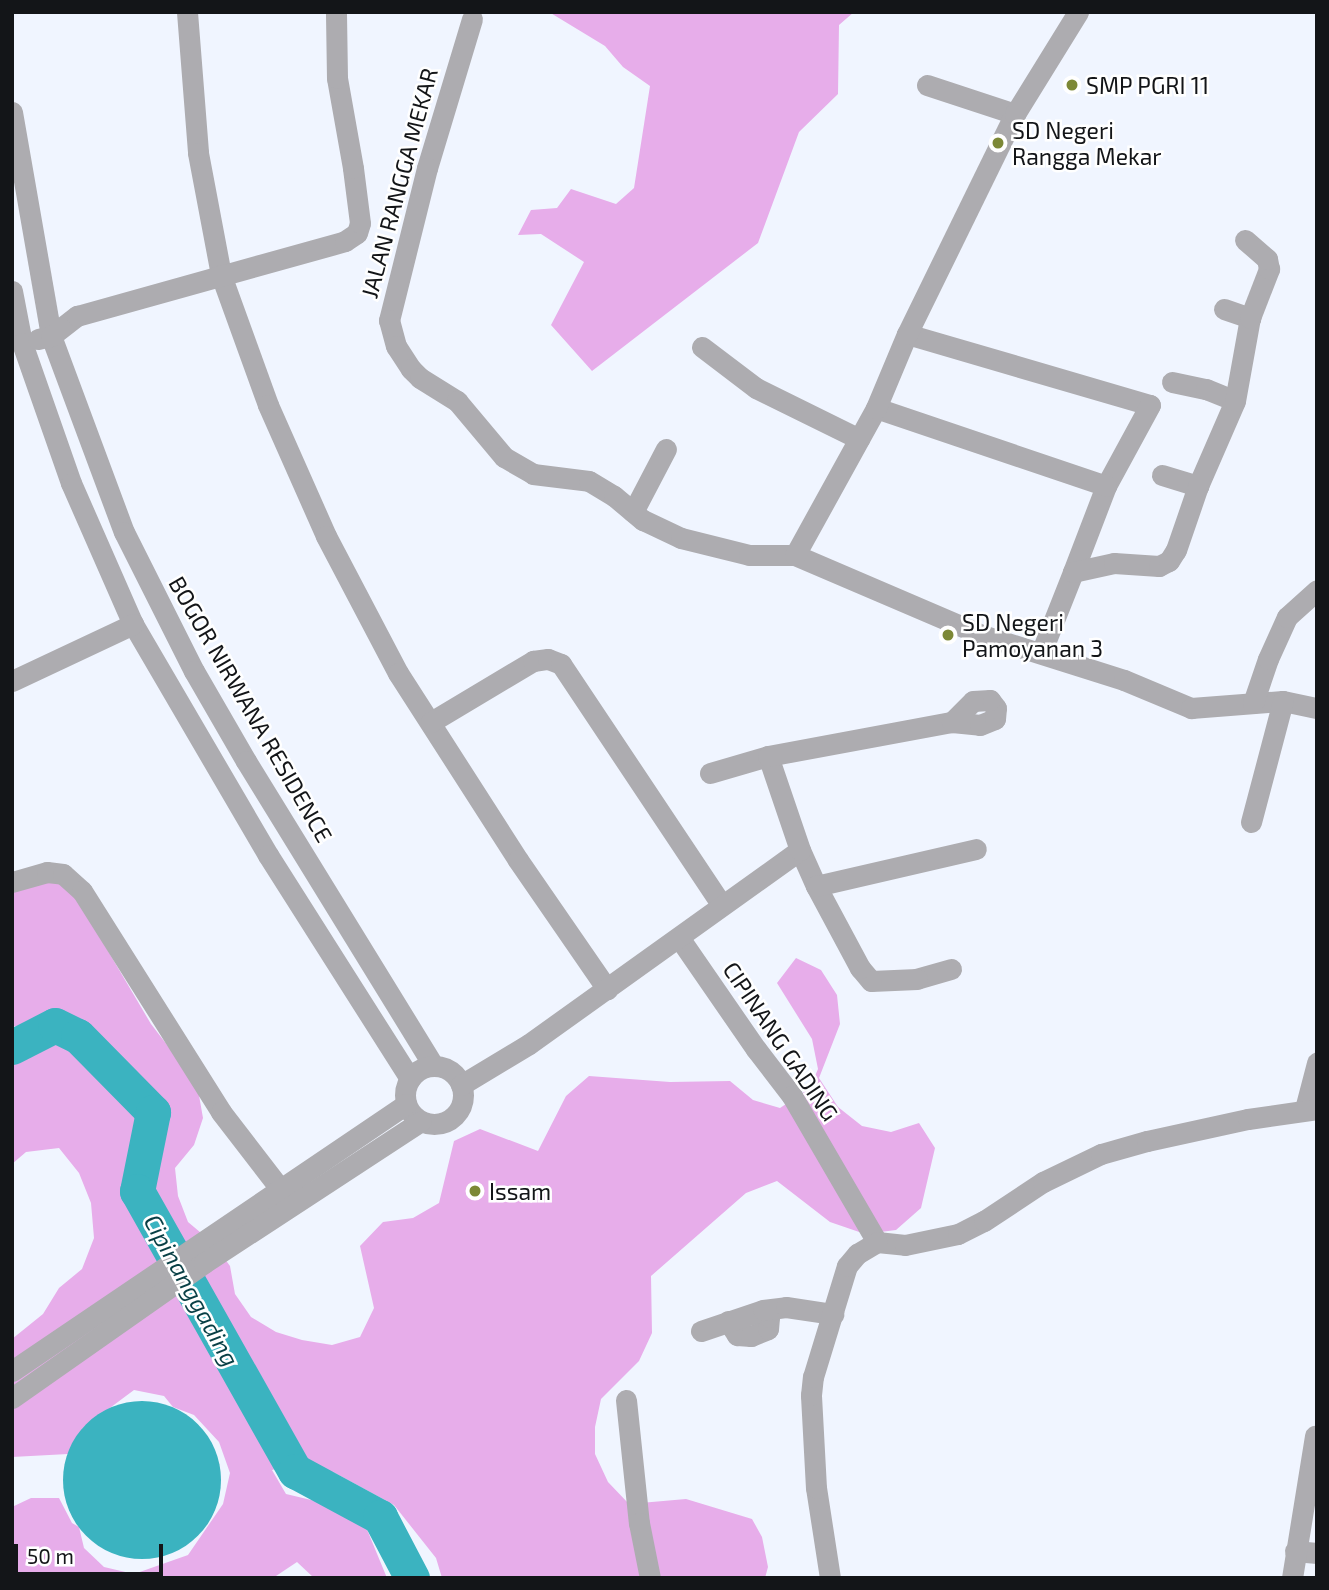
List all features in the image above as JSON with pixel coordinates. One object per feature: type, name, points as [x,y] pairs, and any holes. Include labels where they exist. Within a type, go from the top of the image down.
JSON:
[{"type":"street","points":[[187,12],[198,153],[221,275],[268,405],[326,536],[398,673],[517,860],[607,989]]},
{"type":"street","points":[[22,343],[51,335],[77,316],[345,241],[357,233],[360,223],[353,168],[337,78],[336,12]]},
{"type":"street","points":[[795,555],[876,408],[906,334],[1015,114],[1078,12]]},
{"type":"street","name":"JALAN RANGGA MEKAR","points":[[472,19],[394,288],[389,320],[396,346],[419,378],[457,401],[504,457],[533,474],[589,481],[660,530],[709,546],[749,555],[795,555],[982,635],[1124,681],[1191,708],[1283,701],[1317,708]]},
{"type":"street","points":[[927,85],[1015,114]]},
{"type":"street","name":"BOGOR NIRWANA RESIDENCE","points":[[12,112],[51,335],[124,532],[194,671],[246,761],[434,1066]]},
{"type":"street","points":[[1073,572],[1114,564],[1159,566],[1169,561],[1176,550],[1198,486],[1235,401],[1250,318],[1269,267],[1263,255],[1245,240]]},
{"type":"street","points":[[12,291],[22,343],[71,483],[133,624],[219,775],[410,1079]]},
{"type":"street","points":[[1224,309],[1250,318]]},
{"type":"street","points":[[906,334],[1150,405],[1106,486],[1041,653]]},
{"type":"street","points":[[702,347],[756,388],[859,439]]},
{"type":"street","points":[[1172,382],[1206,389],[1235,401]]},
{"type":"street","points":[[876,408],[1106,486]]},
{"type":"street","points":[[633,512],[666,449]]},
{"type":"street","points":[[1162,475],[1198,486]]},
{"type":"street","points":[[1253,703],[1268,659],[1287,617],[1317,590]]},
{"type":"street","points":[[12,681],[133,624]]},
{"type":"street","points":[[431,722],[533,661],[548,659],[561,664],[686,856],[721,904]]},
{"type":"street","points":[[1251,822],[1283,701]]},
{"type":"street","points":[[710,773],[768,757],[952,722]]},
{"type":"street","points":[[768,757],[816,886],[860,968],[871,981],[917,979],[951,969]]},
{"type":"street","points":[[219,775],[246,761]]},
{"type":"street","points":[[461,1085],[529,1044],[680,939],[721,904],[800,849]]},
{"type":"street","points":[[816,886],[976,849]]},
{"type":"street","points":[[12,882],[47,872],[63,874],[82,891],[221,1112],[281,1190]]},
{"type":"street","name":"CIPINANG GADING","points":[[680,939],[748,1039],[792,1096],[877,1241]]},
{"type":"street","points":[[830,1578],[816,1488],[811,1395],[813,1377],[847,1266],[857,1254],[877,1241],[905,1245],[958,1234],[985,1221],[1043,1182],[1101,1154],[1147,1140],[1311,1109],[1317,1063]]},
{"type":"street","points":[[12,1398],[160,1282],[199,1255],[421,1121],[440,1123],[457,1113],[463,1095],[461,1085],[450,1072],[434,1066],[425,1068],[410,1079],[406,1087],[406,1104],[421,1121]]},
{"type":"street","points":[[199,1255],[281,1190],[406,1104]]},
{"type":"street","points":[[12,1371],[160,1282]]},
{"type":"street","points":[[701,1331],[762,1310],[786,1307],[833,1314]]},
{"type":"street","points":[[626,1400],[639,1523],[650,1578]]},
{"type":"street","points":[[1292,1578],[1315,1436]]},
{"type":"street","points":[[1295,1551],[1317,1553]]},
{"type":"shaded area","points":[[549,12],[854,12],[839,25],[838,94],[799,132],[758,243],[592,371],[551,325],[584,262],[541,234],[518,235],[531,210],[557,208],[571,189],[616,204],[634,188],[650,86],[623,67],[605,46]]},
{"type":"shaded area","points":[[31,880],[57,882],[78,900],[151,1024],[197,1084],[203,1118],[194,1145],[175,1168],[178,1196],[188,1222],[213,1243],[230,1266],[235,1294],[251,1317],[276,1332],[332,1345],[360,1337],[374,1308],[360,1246],[383,1222],[413,1218],[439,1203],[454,1141],[480,1129],[538,1151],[566,1096],[589,1076],[670,1082],[730,1081],[753,1100],[780,1108],[810,1088],[818,1069],[812,1039],[777,983],[796,958],[821,970],[837,995],[840,1024],[819,1078],[838,1107],[862,1126],[891,1132],[919,1123],[935,1148],[921,1208],[896,1230],[865,1234],[830,1222],[777,1181],[746,1193],[651,1276],[652,1333],[639,1361],[601,1399],[595,1427],[595,1454],[608,1482],[629,1504],[686,1499],[752,1519],[762,1537],[768,1567],[765,1578],[442,1578],[436,1558],[394,1505],[335,1473],[302,1462],[272,1470],[286,1494],[345,1508],[366,1527],[387,1578],[314,1578],[297,1562],[273,1578],[12,1578],[12,1507],[31,1498],[59,1498],[72,1523],[79,1527],[84,1548],[104,1567],[134,1574],[188,1555],[223,1504],[230,1473],[219,1442],[194,1415],[173,1407],[164,1396],[134,1390],[83,1428],[68,1454],[12,1457],[12,1339],[43,1314],[59,1288],[82,1269],[94,1238],[91,1203],[79,1173],[59,1148],[26,1152],[12,1164],[12,1061],[21,1055],[41,1050],[38,1029],[12,1026],[12,889]]},
{"type":"water","points":[[142,1401],[172,1407],[198,1424],[215,1450],[221,1480],[215,1510],[198,1536],[172,1553],[142,1559],[112,1553],[86,1536],[69,1510],[63,1480],[69,1450],[86,1424],[112,1407]]},
{"type":"waterway","name":"Cipinanggading","points":[[12,1047],[55,1025],[78,1036],[153,1112],[137,1191],[295,1471],[380,1517],[412,1578]]},
{"type":"place","name":"SMP PGRI 11","points":[[1072,85]]},
{"type":"place","name":"SD Negeri Rangga Mekar","points":[[998,143]]},
{"type":"place","name":"SD Negeri Pamoyanan 3","points":[[948,635]]},
{"type":"place","name":"Issam","points":[[475,1191]]}]
